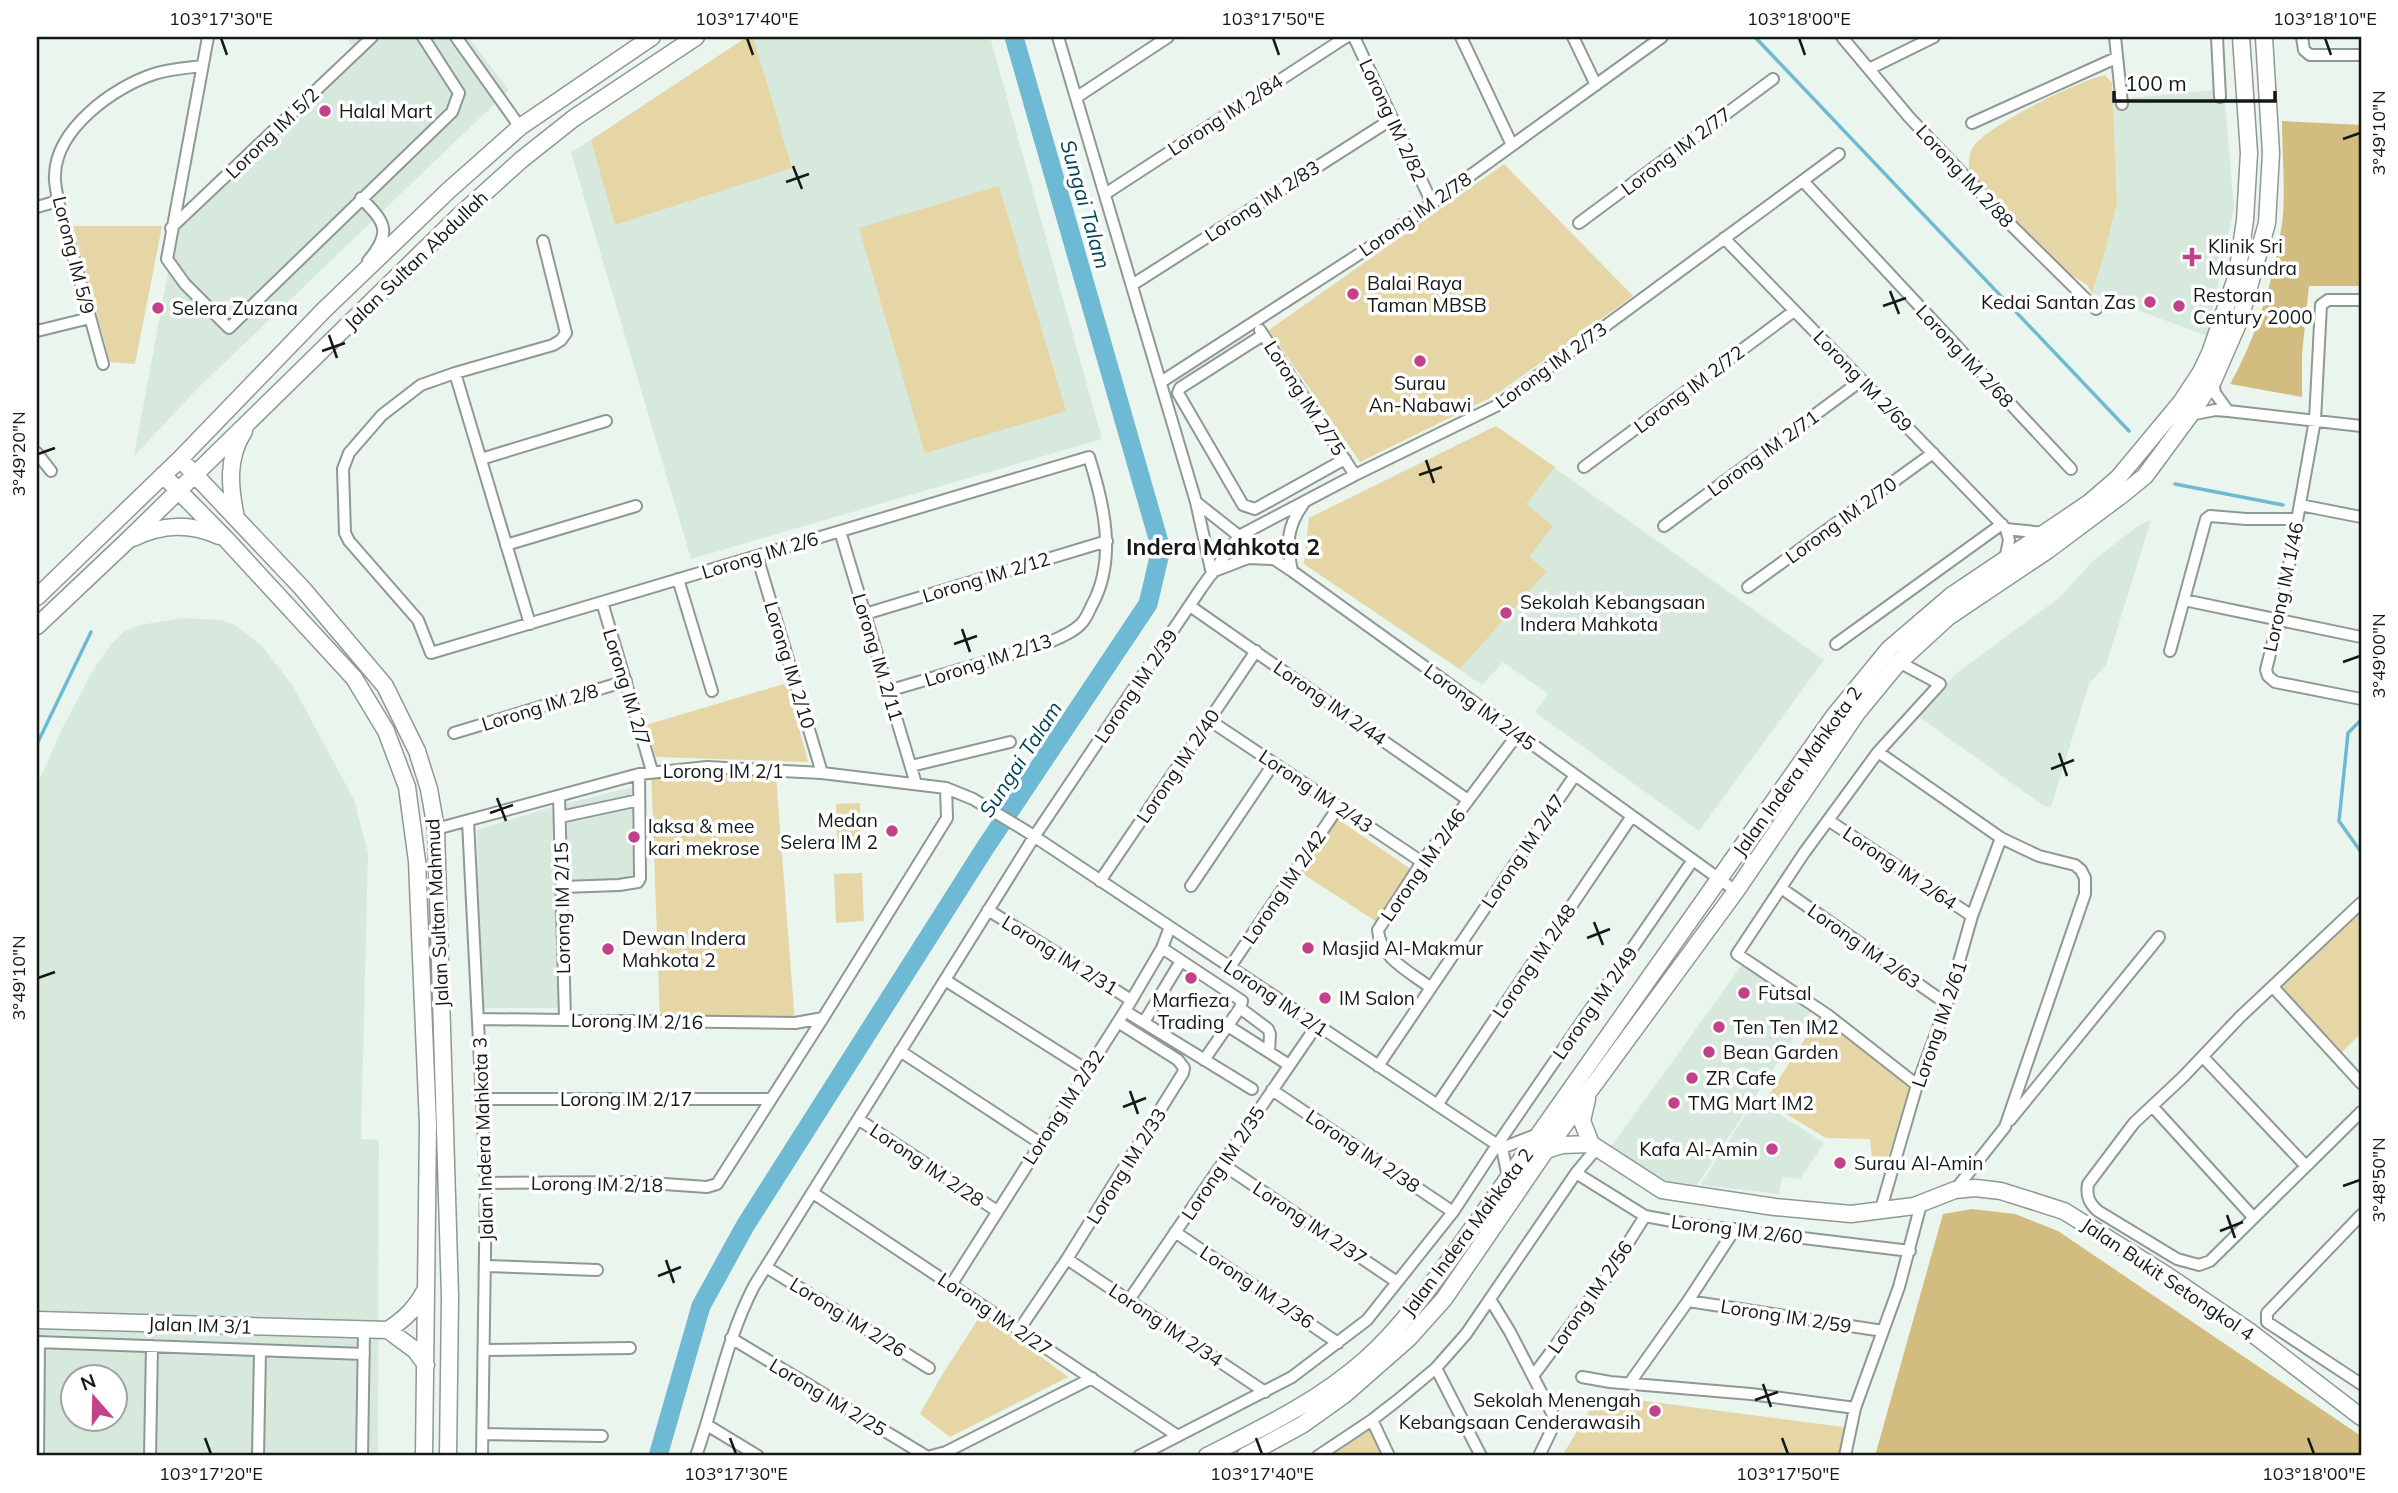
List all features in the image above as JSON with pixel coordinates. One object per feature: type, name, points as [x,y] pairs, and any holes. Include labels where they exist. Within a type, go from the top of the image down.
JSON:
[{"type":"street","points":[[208,37],[167,259],[185,284],[229,328],[452,112],[458,102],[459,93],[423,37]]},
{"type":"street","points":[[352,37],[362,47]]},
{"type":"street","name":"Lorong IM 5/2","points":[[171,228],[372,37]]},
{"type":"street","points":[[456,37],[520,127]]},
{"type":"street","name":"Jalan Sultan Abdullah","points":[[37,596],[180,459],[324,310],[448,191],[520,127],[652,37]]},
{"type":"street","name":"Jalan Sultan Abdullah","points":[[37,626],[459,216],[521,160],[573,118],[696,37]]},
{"type":"street","points":[[1058,37],[1196,502],[1212,574],[1223,566],[1248,558],[1273,559]]},
{"type":"street","points":[[1077,97],[1168,37]]},
{"type":"street","name":"Lorong IM 2/84","points":[[1105,194],[1346,37]]},
{"type":"street","name":"Lorong IM 2/82","points":[[1354,37],[1432,203]]},
{"type":"street","points":[[1461,37],[1512,145]]},
{"type":"street","points":[[1573,37],[1596,85]]},
{"type":"street","name":"Lorong IM 2/78","points":[[1161,382],[1381,240],[1662,37]]},
{"type":"street","name":"Lorong IM 2/88","points":[[1842,37],[1909,117],[2012,226],[2096,309]]},
{"type":"street","points":[[1869,69],[1934,37]]},
{"type":"street","points":[[2115,37],[2122,104]]},
{"type":"street","points":[[2217,37],[2220,97]]},
{"type":"street","name":"Jalan Indera Mahkota 2","points":[[1207,1456],[1314,1399],[1366,1359],[1430,1286],[1834,716],[1889,649],[1951,596],[2089,503],[2119,478],[2182,401],[2210,353],[2237,275],[2245,220],[2249,153],[2241,37]]},
{"type":"street","name":"Jalan Indera Mahkota 2","points":[[1245,1456],[1302,1424],[1343,1395],[1409,1338],[1444,1299],[1546,1150],[1736,891],[1857,713],[1899,662],[1948,617],[2048,551],[2123,495],[2145,475],[2190,415],[2213,382],[2239,318],[2267,223],[2272,153],[2264,37]]},
{"type":"street","points":[[2302,37],[2304,50],[2311,55],[2361,55]]},
{"type":"street","points":[[1972,123],[2116,58]]},
{"type":"street","name":"Lorong IM 5/9","points":[[103,364],[58,201],[55,176],[57,160],[69,134],[80,121],[119,90],[137,80],[170,70],[202,66]]},
{"type":"street","name":"Lorong IM 2/77","points":[[1579,223],[1773,79]]},
{"type":"street","name":"Lorong IM 2/83","points":[[1132,285],[1392,119]]},
{"type":"street","name":"Lorong IM 2/73","points":[[1239,536],[1498,405],[1839,154]]},
{"type":"street","name":"Lorong IM 2/68","points":[[1803,181],[2071,469]]},
{"type":"street","points":[[324,310],[374,254],[384,231],[380,218],[362,198]]},
{"type":"street","points":[[37,207],[58,201]]},
{"type":"street","name":"Lorong IM 2/69","points":[[1724,239],[2004,526]]},
{"type":"street","points":[[530,624],[455,373],[553,345],[566,333],[543,241]]},
{"type":"street","name":"Lorong IM 1/46","points":[[2361,300],[2328,300],[2322,305],[2315,420],[2278,620],[2266,670],[2275,682],[2361,699]]},
{"type":"street","name":"Lorong IM 2/72","points":[[1584,467],[1794,311]]},
{"type":"street","points":[[37,331],[90,318]]},
{"type":"street","name":"Lorong IM 2/75","points":[[1255,322],[1355,475]]},
{"type":"street","points":[[1263,335],[1180,388],[1178,393],[1243,505],[1255,509],[1345,459]]},
{"type":"street","name":"Lorong IM 2/6","points":[[455,373],[421,386],[382,415],[349,453],[343,469],[345,533],[418,620],[431,653],[1089,457]]},
{"type":"street","name":"Lorong IM 2/71","points":[[1664,526],[1862,380]]},
{"type":"street","points":[[2213,382],[2215,393],[2228,411]]},
{"type":"street","points":[[2190,415],[2215,410],[2361,426]]},
{"type":"street","points":[[237,520],[230,479],[232,463],[240,438],[251,420]]},
{"type":"street","points":[[481,459],[606,421]]},
{"type":"street","points":[[37,453],[51,471]]},
{"type":"street","name":"Lorong IM 2/70","points":[[1748,587],[1933,453]]},
{"type":"street","name":"Lorong IM 2/13","points":[[888,691],[1043,645],[1066,635],[1082,623],[1101,588],[1107,541],[1101,500],[1089,457]]},
{"type":"street","name":"Jalan Sultan Mahmud","points":[[180,459],[302,588],[385,686],[417,751],[429,789],[436,829],[450,1297],[448,1456]]},
{"type":"street","name":"Jalan Sultan Mahmud","points":[[163,475],[354,678],[386,731],[407,787],[417,861],[428,1125],[424,1456]]},
{"type":"street","points":[[1292,570],[1288,554],[1290,526],[1306,501]]},
{"type":"street","name":"Lorong IM 2/45","points":[[1196,502],[1239,536],[1292,570],[1736,891]]},
{"type":"street","points":[[2300,505],[2361,517]]},
{"type":"street","points":[[506,545],[636,506]]},
{"type":"street","points":[[2170,651],[2206,519],[2210,516],[2297,519]]},
{"type":"street","points":[[127,541],[154,530],[178,525],[225,538]]},
{"type":"street","points":[[2004,526],[2009,540],[2005,560]]},
{"type":"street","points":[[1836,644],[2004,526],[2045,533]]},
{"type":"street","name":"Lorong IM 2/11","points":[[841,531],[916,784]]},
{"type":"street","name":"Lorong IM 2/39","points":[[696,1456],[731,1338],[744,1306],[766,1266],[988,910],[1030,834],[1239,536]]},
{"type":"street","name":"Lorong IM 2/12","points":[[865,614],[1107,541]]},
{"type":"street","name":"Lorong IM 2/10","points":[[757,556],[822,773]]},
{"type":"street","points":[[678,579],[712,691]]},
{"type":"street","points":[[2184,600],[2361,637]]},
{"type":"street","name":"Lorong IM 2/7","points":[[602,602],[652,771]]},
{"type":"street","name":"Lorong IM 2/44","points":[[1190,607],[1468,800]]},
{"type":"street","name":"Lorong IM 2/40","points":[[1100,881],[1256,651]]},
{"type":"street","points":[[1899,662],[1940,684],[1878,752],[1737,954],[1829,1016],[1917,1085]]},
{"type":"street","name":"Lorong IM 2/8","points":[[454,733],[626,681]]},
{"type":"street","name":"Lorong IM 2/43","points":[[1209,720],[1422,862]]},
{"type":"street","name":"Lorong IM 2/46","points":[[1431,988],[1383,951],[1378,930],[1422,862],[1517,735]]},
{"type":"street","points":[[911,766],[1010,741]]},
{"type":"street","points":[[1878,752],[2001,838],[2039,856],[2075,865],[2085,878],[2085,894],[2005,1127]]},
{"type":"street","points":[[1191,886],[1274,763]]},
{"type":"street","name":"Lorong IM 2/1","points":[[436,829],[652,771],[707,767],[822,773],[946,788],[972,799],[1030,834],[1499,1147]]},
{"type":"street","points":[[563,887],[638,882],[639,774]]},
{"type":"street","name":"Lorong IM 2/47","points":[[1378,1066],[1574,775]]},
{"type":"street","points":[[771,1099],[947,818],[946,788]]},
{"type":"street","name":"Lorong IM 2/15","points":[[559,796],[565,1020]]},
{"type":"street","points":[[560,817],[639,800]]},
{"type":"street","name":"Lorong IM 2/42","points":[[1230,967],[1339,806]]},
{"type":"street","name":"Lorong IM 2/48","points":[[1437,1105],[1632,816]]},
{"type":"street","name":"Lorong IM 2/64","points":[[1828,820],[1972,916]]},
{"type":"street","name":"Jalan Indera Mahkota 3","points":[[468,821],[480,1019],[486,1183],[482,1456]]},
{"type":"street","name":"Lorong IM 2/61","points":[[1880,1212],[1917,1085],[1947,1004],[1972,916],[2001,838]]},
{"type":"street","name":"Lorong IM 2/49","points":[[1139,1456],[1265,1392],[1315,1362],[1367,1320],[1453,1212],[1693,860]]},
{"type":"street","name":"Lorong IM 2/63","points":[[1781,888],[1947,1004]]},
{"type":"street","points":[[2361,903],[2134,1123],[2088,1184],[2086,1192],[2092,1205],[2177,1259],[2199,1265],[2210,1261],[2361,1112]]},
{"type":"street","name":"Lorong IM 2/31","points":[[988,910],[1131,1000]]},
{"type":"street","name":"Lorong IM 2/32","points":[[951,1285],[1125,1011],[1162,948],[1170,927]]},
{"type":"street","points":[[1546,1150],[1562,1145],[1594,1147],[1662,1190],[1776,1208],[1851,1214],[1880,1212],[1921,1204],[1955,1190],[2159,937]]},
{"type":"street","points":[[1162,948],[1243,1004],[1204,1060]]},
{"type":"street","points":[[1144,1022],[1181,961]]},
{"type":"street","points":[[945,980],[1087,1070]]},
{"type":"street","points":[[2273,987],[2361,1083]]},
{"type":"street","points":[[1240,1008],[1268,1029],[1269,1052]]},
{"type":"street","points":[[1125,1011],[1252,1089]]},
{"type":"street","name":"Lorong IM 2/16","points":[[480,1019],[794,1023],[823,1018]]},
{"type":"street","name":"Lorong IM 2/33","points":[[1019,1330],[1067,1259],[1183,1073],[1184,1068],[1178,1060],[1118,1022]]},
{"type":"street","name":"Lorong IM 2/35","points":[[1129,1300],[1317,1025]]},
{"type":"street","points":[[1228,1026],[1289,1065]]},
{"type":"street","points":[[900,1051],[1040,1143]]},
{"type":"street","points":[[2203,1056],[2305,1165]]},
{"type":"street","name":"Lorong IM 2/38","points":[[1272,1090],[1453,1212]]},
{"type":"street","points":[[1589,1094],[1582,1121],[1594,1147]]},
{"type":"street","name":"Lorong IM 2/17","points":[[482,1099],[771,1099]]},
{"type":"street","name":"Lorong IM 2/18","points":[[486,1183],[636,1182],[707,1187],[720,1182],[771,1099]]},
{"type":"street","points":[[2152,1106],[2253,1217]]},
{"type":"street","name":"Lorong IM 2/28","points":[[858,1119],[997,1211]]},
{"type":"street","points":[[1508,1177],[1499,1147],[1539,1134]]},
{"type":"street","points":[[1318,1456],[1372,1420],[1436,1368],[1466,1334],[1594,1147]]},
{"type":"street","name":"Lorong IM 2/37","points":[[1222,1164],[1397,1282]]},
{"type":"street","name":"Lorong IM 2/60","points":[[1576,1173],[1646,1216],[1910,1251]]},
{"type":"street","name":"Jalan Bukit Setongkol 4","points":[[1955,1190],[1975,1188],[2001,1191],[2064,1211],[2165,1274],[2249,1331],[2361,1417]]},
{"type":"street","name":"Lorong IM 2/27","points":[[813,1192],[1178,1436]]},
{"type":"street","points":[[1844,1456],[1856,1408],[1910,1251],[1921,1204]]},
{"type":"street","points":[[2361,1215],[2267,1313],[2267,1322],[2361,1384]]},
{"type":"street","name":"Lorong IM 2/56","points":[[1533,1376],[1608,1275],[1646,1216]]},
{"type":"street","points":[[1629,1384],[1735,1229]]},
{"type":"street","name":"Lorong IM 2/36","points":[[1175,1232],[1338,1343]]},
{"type":"street","name":"Lorong IM 2/34","points":[[1067,1259],[1265,1392]]},
{"type":"street","points":[[486,1266],[597,1270]]},
{"type":"street","name":"Lorong IM 2/26","points":[[766,1266],[929,1368]]},
{"type":"street","points":[[426,1365],[415,1350],[388,1330],[415,1308],[427,1286]]},
{"type":"street","points":[[1430,1286],[1435,1296],[1444,1299]]},
{"type":"street","points":[[1490,1299],[1553,1415],[1553,1427],[1539,1456]]},
{"type":"street","name":"Lorong IM 2/59","points":[[1688,1301],[1883,1331]]},
{"type":"street","name":"Jalan IM 3/1","points":[[37,1320],[388,1330]]},
{"type":"street","points":[[362,1456],[363,1330]]},
{"type":"street","name":"Lorong IM 2/25","points":[[731,1338],[928,1456],[946,1452],[1092,1378]]},
{"type":"street","points":[[38,1456],[38,1342],[364,1354]]},
{"type":"street","points":[[150,1456],[152,1346]]},
{"type":"street","points":[[485,1350],[630,1348]]},
{"type":"street","points":[[258,1456],[260,1351]]},
{"type":"street","points":[[1436,1368],[1481,1456]]},
{"type":"street","points":[[1582,1377],[1629,1384],[1751,1394],[1856,1408]]},
{"type":"street","points":[[1372,1420],[1389,1456]]},
{"type":"street","points":[[707,1425],[758,1456]]},
{"type":"street","points":[[483,1434],[602,1436]]},
{"type":"shaded area","points":[[345,37],[468,37],[509,90],[197,389],[134,456],[179,213],[353,47]]},
{"type":"shaded area","points":[[747,37],[990,37],[1102,439],[691,559],[571,153]]},
{"type":"shaded area","points":[[747,37],[753,37],[792,168],[615,225],[591,140]]},
{"type":"shaded area","points":[[2105,75],[2112,83],[2117,203],[2092,293],[2087,285],[2070,274],[1969,174],[1969,160],[1973,147],[1996,127],[2055,95]]},
{"type":"shaded area","points":[[2224,89],[2234,208],[2207,336],[2092,293],[2117,203],[2112,100]]},
{"type":"shaded area","points":[[2282,121],[2361,125],[2361,286],[2309,286],[2302,354],[2302,397],[2230,384],[2256,327],[2279,244],[2284,199]]},
{"type":"shaded area","points":[[1504,164],[1633,296],[1494,396],[1360,462],[1269,330]]},
{"type":"shaded area","points":[[999,186],[1066,411],[925,453],[859,228]]},
{"type":"shaded area","points":[[73,226],[162,226],[135,364],[110,362]]},
{"type":"shaded area","name":"Sekolah Kebangsaan Indera Mahkota","points":[[1496,426],[1824,660],[1699,831],[1535,712],[1548,694],[1503,662],[1482,685],[1304,564],[1309,518]]},
{"type":"shaded area","name":"Sekolah Kebangsaan Indera Mahkota","points":[[1496,426],[1555,467],[1526,504],[1553,526],[1529,557],[1547,571],[1460,669],[1304,564],[1309,518]]},
{"type":"shaded area","points":[[2151,520],[2106,665],[2089,684],[2051,807],[2044,806],[1915,714],[1958,672],[2059,598],[2093,561],[2139,525]]},
{"type":"shaded area","points":[[182,618],[221,620],[235,625],[262,646],[293,686],[354,800],[368,853],[361,1139],[379,1140],[378,1456],[37,1456],[37,785],[93,670],[112,643],[124,632],[140,625]]},
{"type":"shaded area","points":[[787,683],[808,762],[656,757],[646,725]]},
{"type":"shaded area","points":[[707,768],[776,776],[795,1023],[660,1021],[651,770]]},
{"type":"shaded area","points":[[645,784],[647,881],[558,887],[562,1008],[481,1008],[477,830],[548,808]]},
{"type":"shaded area","points":[[860,803],[861,842],[837,843],[836,804]]},
{"type":"shaded area","points":[[1336,818],[1412,870],[1377,922],[1303,874]]},
{"type":"shaded area","points":[[862,873],[864,921],[836,923],[834,874]]},
{"type":"shaded area","points":[[2361,903],[2361,1033],[2337,1057],[2273,987]]},
{"type":"shaded area","points":[[1744,962],[1813,1009],[1697,1185],[1657,1182],[1608,1151]]},
{"type":"shaded area","points":[[1819,1017],[1911,1085],[1888,1157],[1872,1157],[1870,1139],[1826,1138],[1765,1101]]},
{"type":"shaded area","name":"Kafa Al-Amin","points":[[1756,1099],[1824,1143],[1800,1179],[1782,1177],[1779,1194],[1700,1185]]},
{"type":"shaded area","points":[[1972,1209],[2015,1214],[2058,1231],[2361,1436],[2361,1456],[1875,1456],[1943,1214]]},
{"type":"shaded area","points":[[982,1313],[1068,1377],[950,1437],[920,1414]]},
{"type":"shaded area","name":"Sekolah Menengah Kebangsaan Cenderawasih","points":[[1599,1395],[1851,1428],[1843,1456],[1562,1456]]},
{"type":"shaded area","points":[[1370,1427],[1382,1456],[1327,1456]]},
{"type":"waterway","name":"Sungai Talam","points":[[658,1456],[701,1306],[745,1226],[985,848],[1148,604],[1161,549],[1014,37]]},
{"type":"waterway","points":[[1755,37],[2129,431]]},
{"type":"waterway","points":[[2175,484],[2283,505]]},
{"type":"waterway","points":[[37,744],[91,632]]},
{"type":"waterway","points":[[2361,720],[2348,733],[2339,821],[2361,852]]},
{"type":"place","name":"Halal Mart","points":[[325,111]]},
{"type":"place","name":"Klinik Sri Masundra","points":[[2192,257]]},
{"type":"place","name":"Balai Raya Taman MBSB","points":[[1353,294]]},
{"type":"place","name":"Kedai Santan Zas","points":[[2150,302]]},
{"type":"place","name":"Restoran Century 2000","points":[[2179,306]]},
{"type":"place","name":"Selera Zuzana","points":[[158,308]]},
{"type":"place","name":"Surau An-Nabawi","points":[[1420,361]]},
{"type":"place","name":"Sekolah Kebangsaan Indera Mahkota","points":[[1506,613]]},
{"type":"place","name":"Medan Selera IM 2","points":[[892,831]]},
{"type":"place","name":"laksa & mee kari mekrose","points":[[634,837]]},
{"type":"place","name":"Masjid Al-Makmur","points":[[1308,948]]},
{"type":"place","name":"Dewan Indera Mahkota 2","points":[[608,949]]},
{"type":"place","name":"Marfieza Trading","points":[[1191,978]]},
{"type":"place","name":"Futsal","points":[[1744,993]]},
{"type":"place","name":"IM Salon","points":[[1325,998]]},
{"type":"place","name":"Ten Ten IM2","points":[[1719,1027]]},
{"type":"place","name":"Bean Garden","points":[[1709,1052]]},
{"type":"place","name":"ZR Cafe","points":[[1692,1078]]},
{"type":"place","name":"TMG Mart IM2","points":[[1674,1103]]},
{"type":"place","name":"Kafa Al-Amin","points":[[1772,1149]]},
{"type":"place","name":"Surau Al-Amin","points":[[1840,1163]]},
{"type":"place","name":"Sekolah Menengah Kebangsaan Cenderawasih","points":[[1655,1411]]},
{"type":"district","name":"Indera Mahkota 2","points":[[1223,546]]}]
